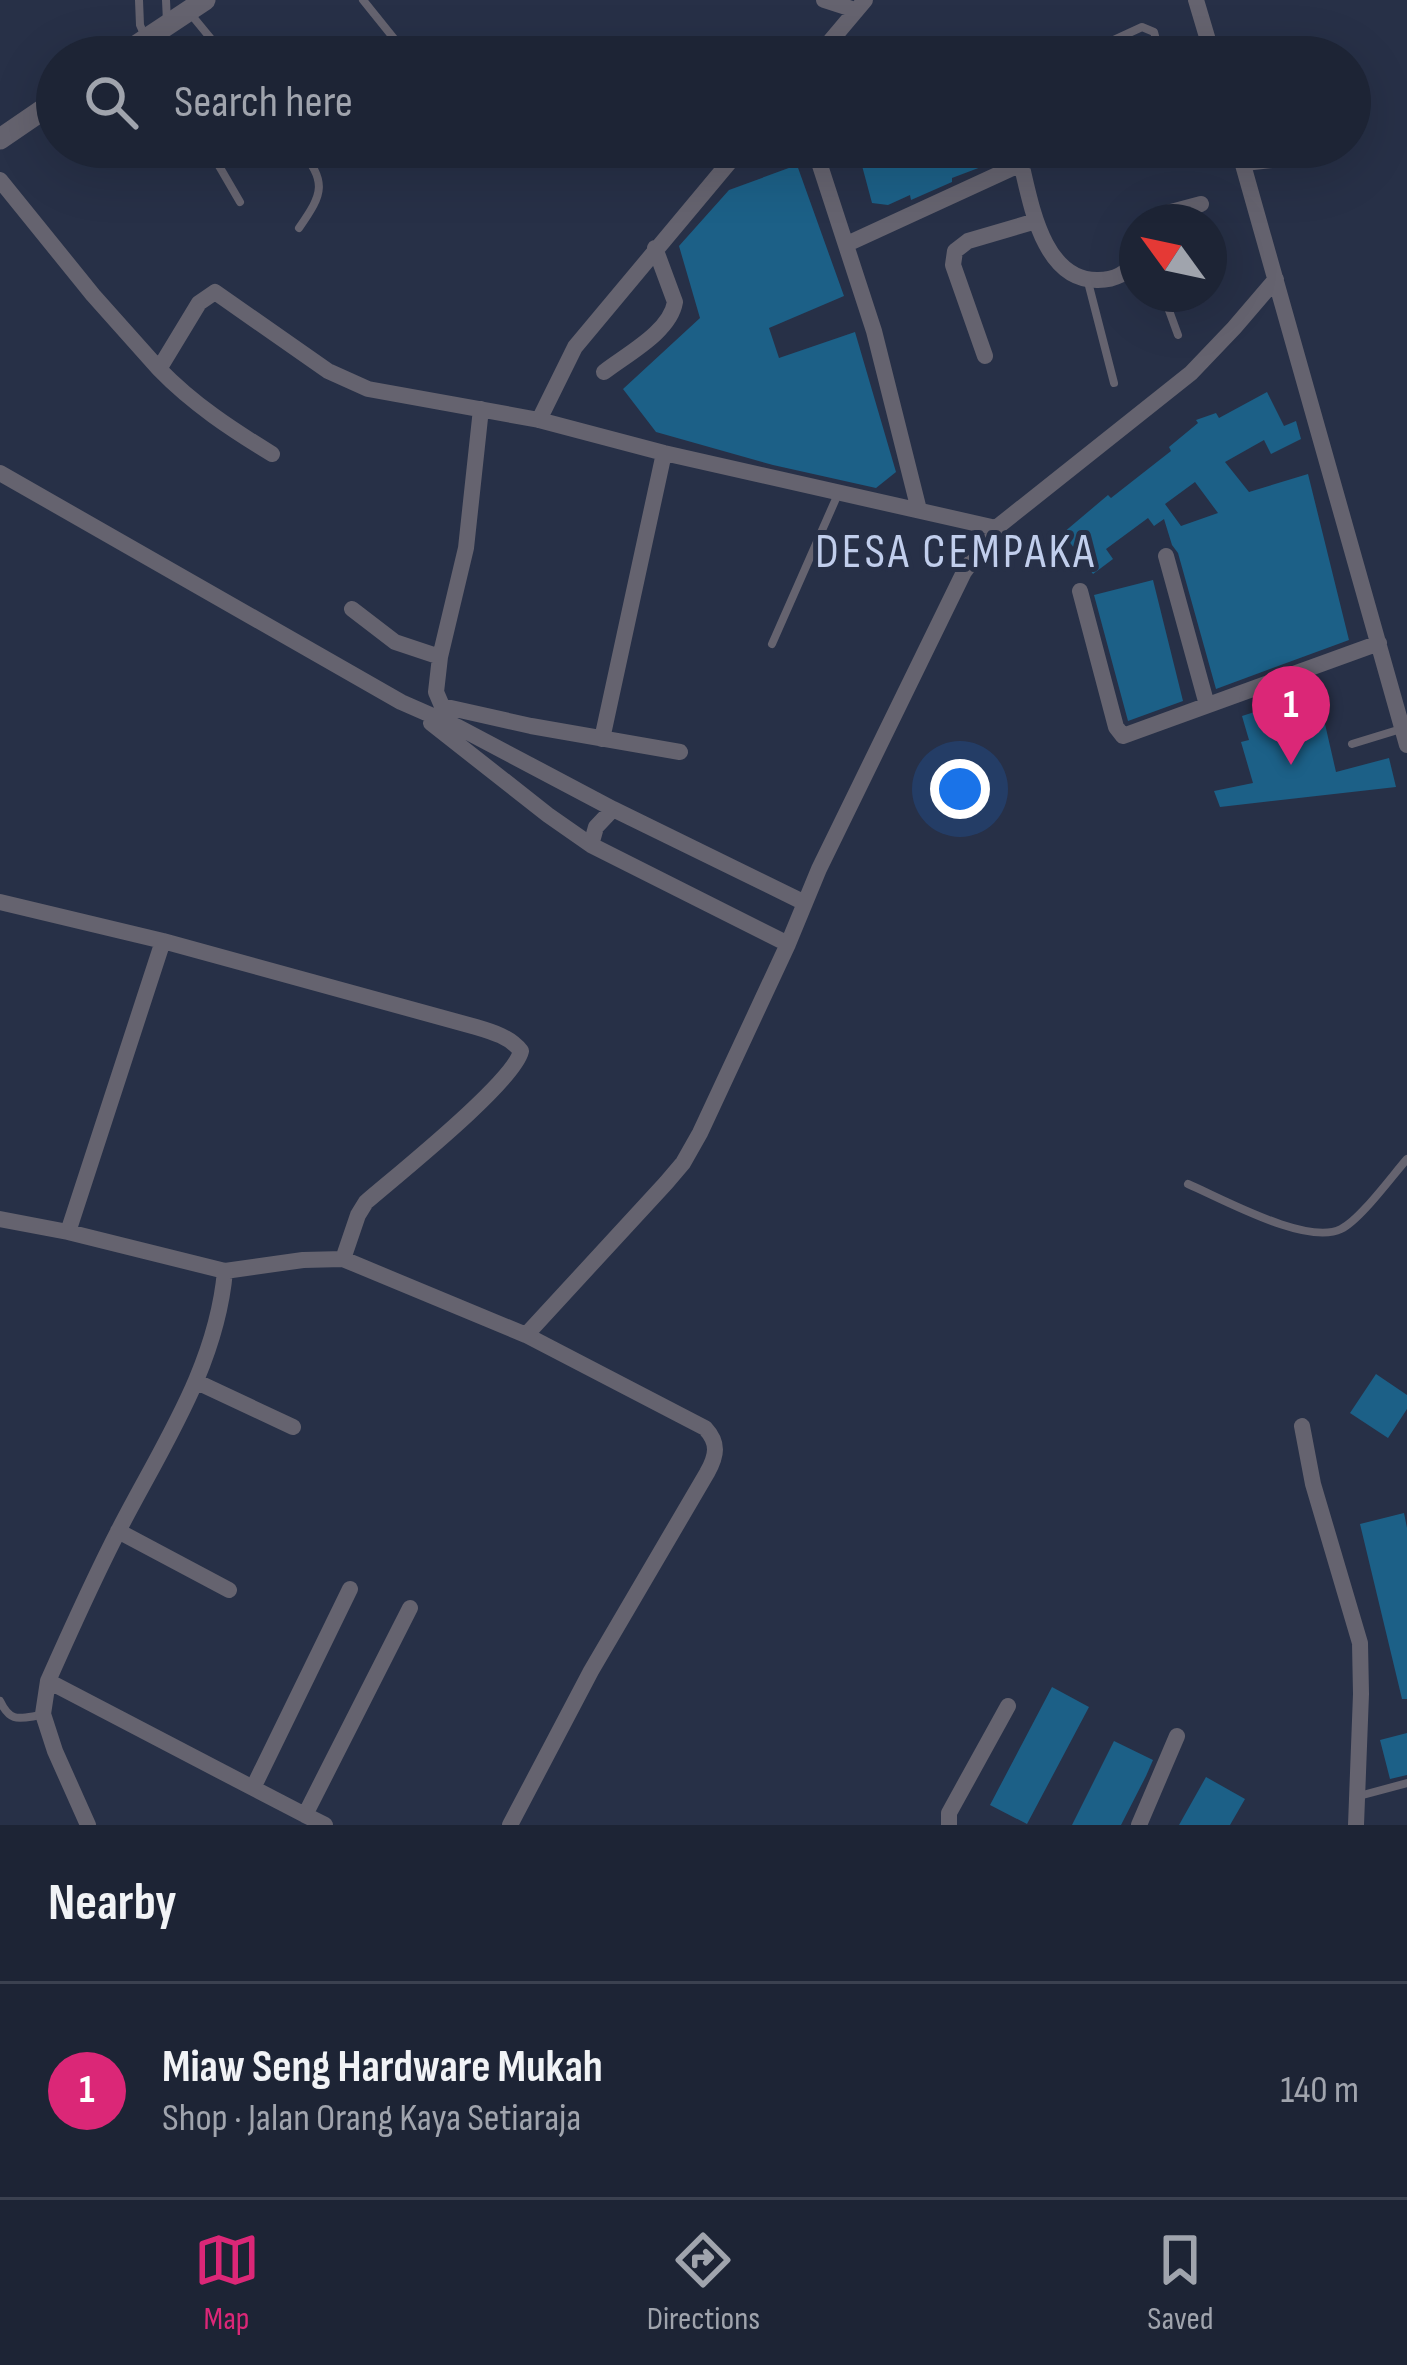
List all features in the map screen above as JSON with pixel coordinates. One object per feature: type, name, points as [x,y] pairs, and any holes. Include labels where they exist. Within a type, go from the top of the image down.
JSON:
[{"type":"street","points":[[824,0],[860,5]]},
{"type":"street","points":[[1196,0],[1207,36]]},
{"type":"street","points":[[834,36],[860,5]]},
{"type":"street","points":[[158,36],[196,6]]},
{"type":"street","points":[[0,138],[36,114]]},
{"type":"street","points":[[539,420],[575,347],[724,168]]},
{"type":"street","points":[[821,168],[874,332],[919,510]]},
{"type":"street","points":[[847,244],[1010,168]]},
{"type":"street","points":[[1022,168],[1036,221],[1054,256],[1088,280],[1119,276]]},
{"type":"street","points":[[1245,168],[1405,737]]},
{"type":"street","points":[[0,180],[93,295],[184,395],[272,454]]},
{"type":"street","points":[[985,356],[953,265],[955,251],[968,241],[1036,221]]},
{"type":"street","points":[[604,372],[674,311],[655,248]]},
{"type":"street","points":[[526,1335],[683,1163],[964,572],[996,527],[1191,373],[1276,279]]},
{"type":"street","points":[[159,369],[199,303],[215,292],[328,371],[368,389],[539,420],[664,453],[996,527]]},
{"type":"street","points":[[481,409],[466,548],[440,658],[436,692],[442,706],[680,752]]},
{"type":"street","points":[[602,739],[664,453]]},
{"type":"street","points":[[0,472],[401,702],[805,902]]},
{"type":"street","points":[[1166,556],[1207,705]]},
{"type":"street","points":[[1080,592],[1119,733],[1130,735],[1379,643]]},
{"type":"street","points":[[352,609],[395,642],[440,658]]},
{"type":"street","points":[[401,702],[591,845],[788,944]]},
{"type":"street","points":[[591,845],[596,826],[613,809]]},
{"type":"street","points":[[0,902],[164,941],[489,1030],[512,1041],[521,1051],[514,1066],[366,1202],[343,1259]]},
{"type":"street","points":[[68,1232],[164,941]]},
{"type":"street","points":[[0,1220],[225,1271],[343,1259],[526,1335],[704,1428],[716,1440],[707,1473],[591,1671],[510,1825]]},
{"type":"street","points":[[88,1825],[44,1714],[48,1681],[118,1531],[197,1382],[217,1328],[225,1271]]},
{"type":"street","points":[[197,1382],[293,1427]]},
{"type":"street","points":[[1302,1426],[1313,1484],[1360,1642],[1356,1825]]},
{"type":"street","points":[[118,1531],[229,1590]]},
{"type":"street","points":[[253,1788],[350,1589]]},
{"type":"street","points":[[305,1815],[410,1608]]},
{"type":"street","points":[[48,1681],[325,1825]]},
{"type":"street","points":[[950,1825],[949,1813],[1008,1706]]},
{"type":"street","points":[[1139,1825],[1177,1736]]},
{"type":"lane","points":[[139,0],[144,36]]},
{"type":"lane","points":[[166,0],[168,24]]},
{"type":"lane","points":[[363,0],[394,36]]},
{"type":"lane","points":[[196,6],[214,36]]},
{"type":"lane","points":[[1122,36],[1142,27],[1155,36]]},
{"type":"lane","points":[[220,168],[240,202]]},
{"type":"lane","points":[[299,228],[318,199],[321,184],[311,168]]},
{"type":"lane","points":[[1088,280],[1114,383]]},
{"type":"lane","points":[[1170,312],[1178,335]]},
{"type":"lane","points":[[772,644],[839,492]]},
{"type":"lane","points":[[1352,744],[1405,737]]},
{"type":"lane","points":[[1188,1184],[1299,1232],[1328,1233],[1346,1227],[1407,1159]]},
{"type":"lane","points":[[1395,1174],[1407,1179]]},
{"type":"lane","points":[[0,1701],[14,1718],[44,1714]]},
{"type":"lane","points":[[1358,1796],[1407,1783]]},
{"type":"building","points":[[798,168],[844,296],[769,328],[779,358],[855,332],[896,472],[876,488],[656,432],[623,389],[700,318],[679,246],[729,190]]},
{"type":"building","points":[[863,168],[978,168],[911,200],[910,195],[888,205],[872,203]]},
{"type":"building","points":[[1267,392],[1284,426],[1296,421],[1301,439],[1271,454],[1264,440],[1225,462],[1249,492],[1308,474],[1349,640],[1216,689],[1164,519],[1154,526],[1148,518],[1106,549],[1113,559],[1093,574],[1063,533],[1171,451],[1169,447],[1196,420],[1216,413],[1219,418]],"holes":[[[1195,482],[1218,513],[1181,526],[1165,504]]]},
{"type":"building","points":[[1153,580],[1183,701],[1128,721],[1094,595]]},
{"type":"building","points":[[1267,708],[1275,733],[1325,724],[1336,772],[1389,758],[1396,787],[1220,807],[1214,791],[1253,783],[1241,742],[1249,740],[1242,716]]},
{"type":"building","points":[[1376,1374],[1407,1395],[1407,1409],[1388,1438],[1350,1413]]},
{"type":"building","points":[[1404,1513],[1407,1699],[1402,1699],[1360,1524]]},
{"type":"building","points":[[1052,1687],[1089,1707],[1027,1824],[990,1805]]},
{"type":"building","points":[[1407,1733],[1407,1775],[1390,1779],[1380,1740]]},
{"type":"building","points":[[1114,1741],[1153,1760],[1146,1776],[1121,1825],[1072,1825]]},
{"type":"building","points":[[1206,1777],[1245,1799],[1230,1825],[1179,1825]]},
{"type":"place","name":"Miaw Seng Hardware Mukah","points":[[1291,765]]},
{"type":"district","name":"DESA CEMPAKA","points":[[956,550]]}]
